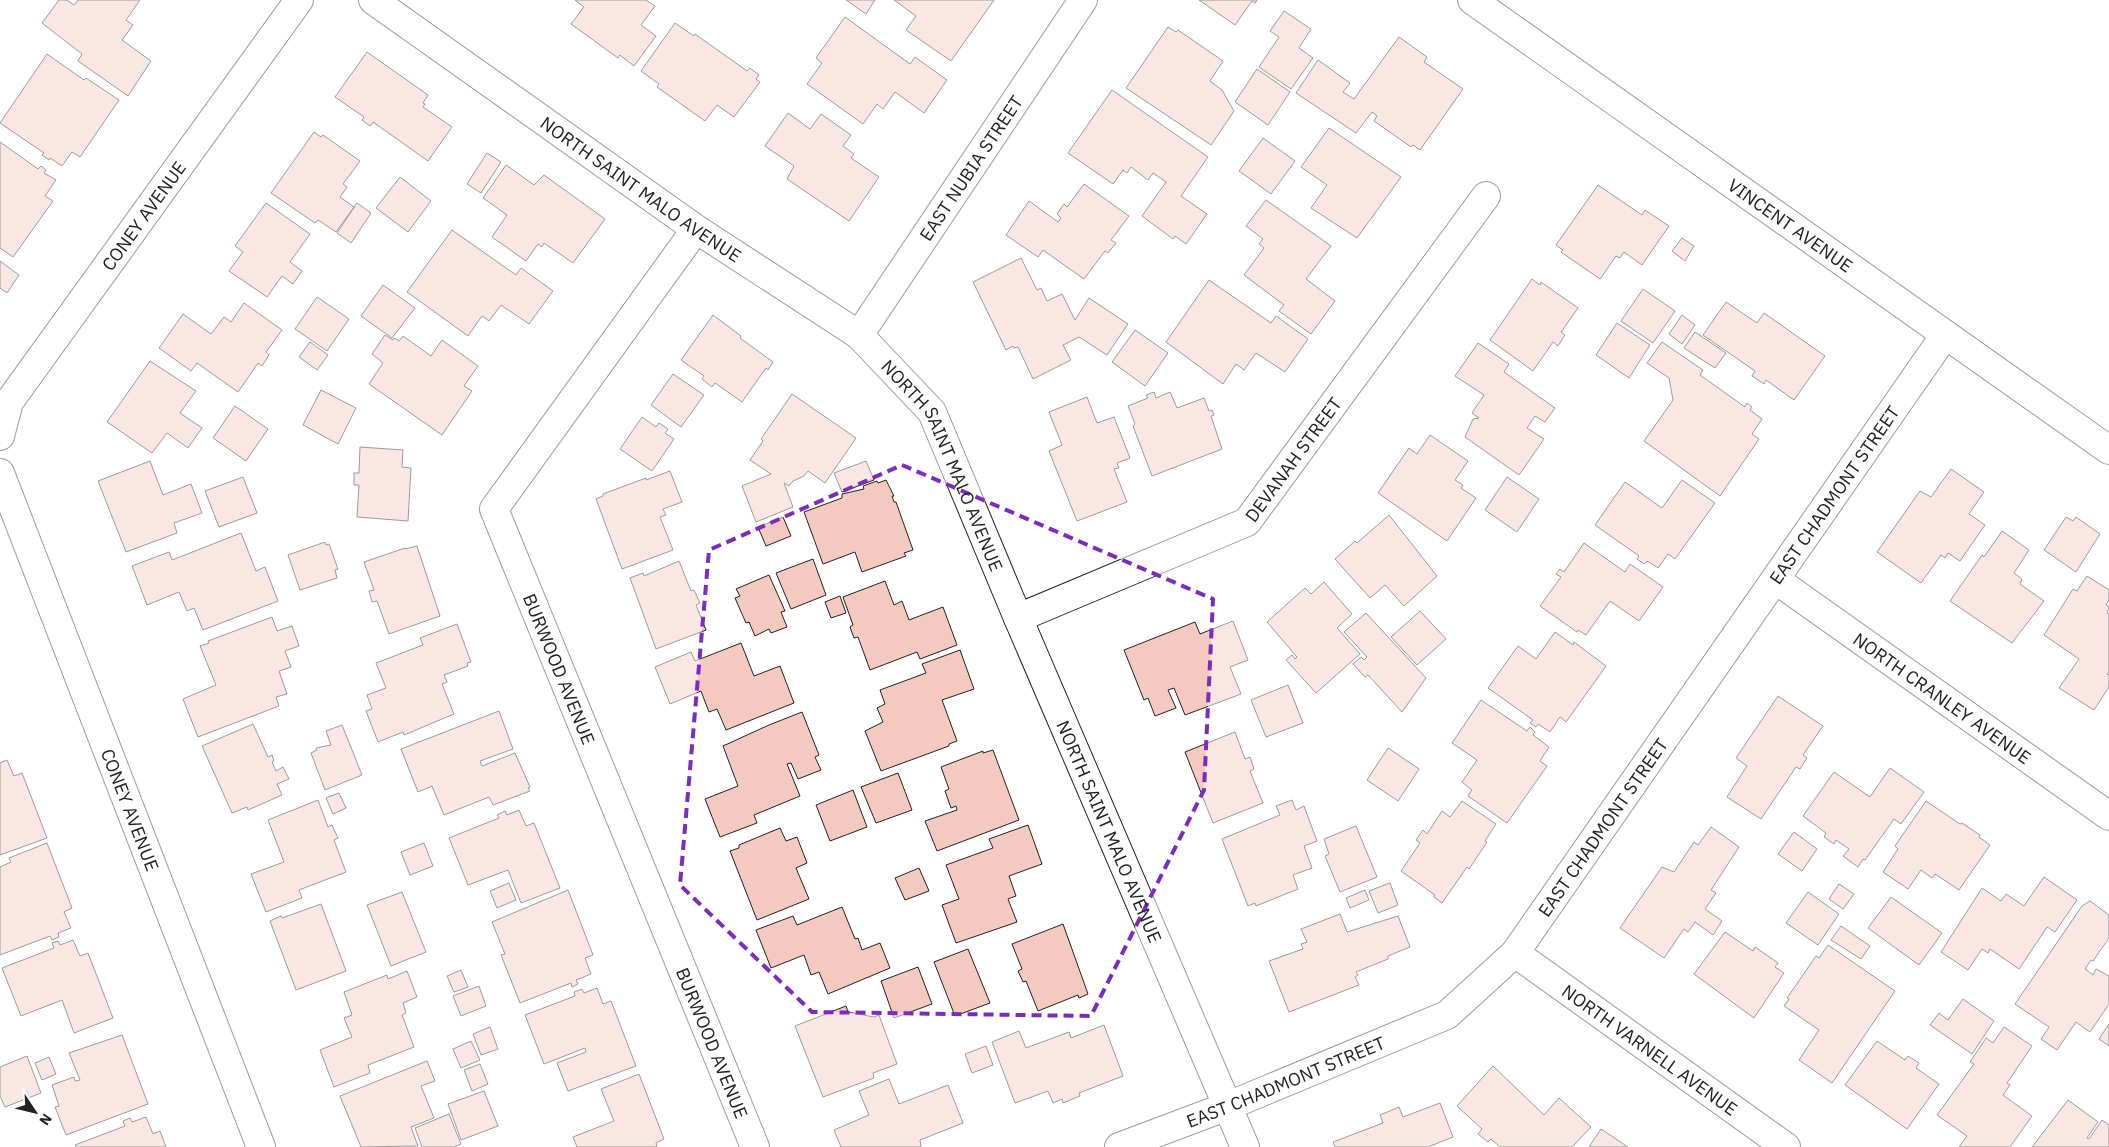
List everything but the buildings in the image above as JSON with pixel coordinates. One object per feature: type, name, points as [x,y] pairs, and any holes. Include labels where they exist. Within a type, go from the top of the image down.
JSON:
[{"type":"street","name":"CONEY AVENUE","points":[[0,436],[9,402],[299,0]]},
{"type":"street","name":"NORTH SAINT MALO AVENUE","points":[[373,0],[696,229],[859,335],[932,412],[1018,618],[1245,1147]]},
{"type":"street","name":"EAST NUBIA STREET","points":[[859,335],[1083,0]]},
{"type":"street","name":"VINCENT AVENUE","points":[[1472,0],[1945,336],[2109,450]]},
{"type":"street","name":"DEVANAH STREET","points":[[1018,618],[1247,522],[1486,196]]},
{"type":"street","name":"BURWOOD AVENUE","points":[[696,229],[494,509],[755,1147]]},
{"type":"street","name":"EAST CHADMONT STREET","points":[[1119,1147],[1228,1106],[1447,1015],[1515,953],[1945,336]]},
{"type":"street","name":"CONEY AVENUE","points":[[0,473],[261,1147]]},
{"type":"street","name":"NORTH CRANLEY AVENUE","points":[[1776,580],[2109,816]]},
{"type":"street","name":"NORTH VARNELL AVENUE","points":[[1515,953],[1786,1147]]},
{"type":"highlighted area","points":[[902,465],[1213,599],[1204,790],[1091,1016],[812,1012],[680,885],[709,550]]}]
